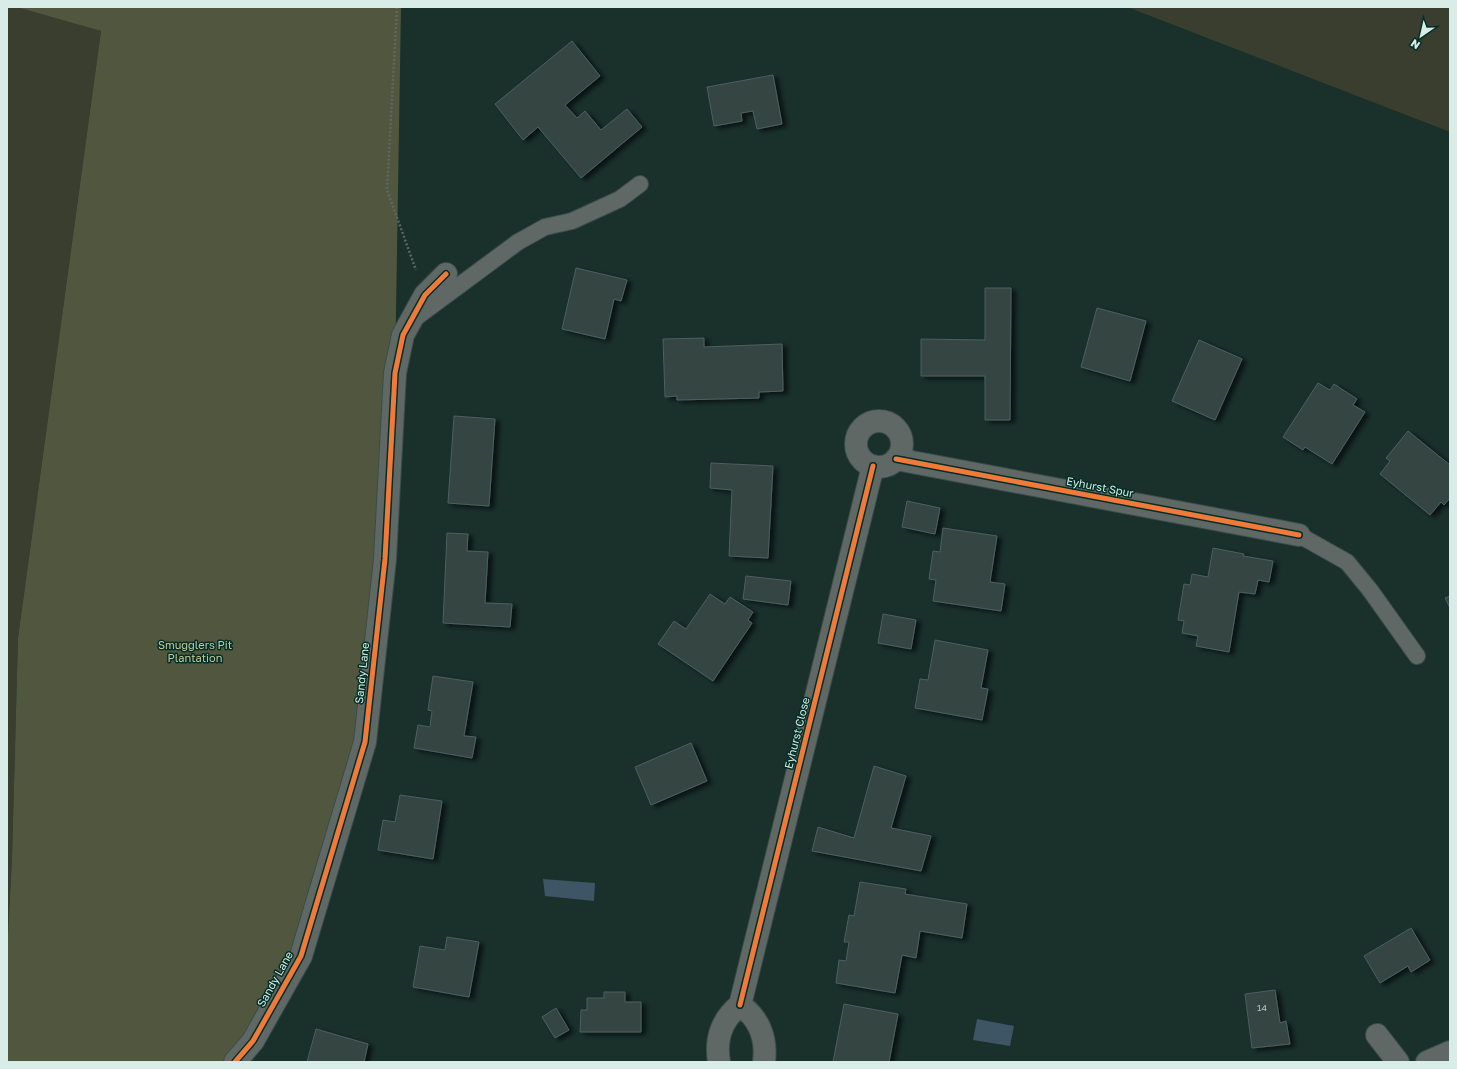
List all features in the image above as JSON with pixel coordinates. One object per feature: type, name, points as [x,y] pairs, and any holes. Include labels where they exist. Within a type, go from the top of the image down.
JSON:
[{"type":"street","name":"Sandy Lane","points":[[235,1062],[253,1041],[301,956],[365,742],[385,559],[395,373],[403,335],[425,295],[446,274]]},
{"type":"street","points":[[880,420],[896,427],[902,443],[896,459],[886,466],[873,466],[859,456],[855,440],[864,425],[880,420]]},
{"type":"street","name":"Eyhurst Spur","points":[[896,459],[1299,535]]},
{"type":"street","name":"Eyhurst Close","points":[[740,1005],[873,466]]},
{"type":"street","points":[[719,1062],[718,1044],[721,1028],[729,1014],[740,1005],[752,1013],[760,1027],[764,1043],[764,1062]]},
{"type":"street","points":[[1377,1035],[1398,1062]]},
{"type":"street","points":[[1427,1062],[1450,1052]]},
{"type":"lane","points":[[411,321],[518,242],[545,227],[572,221],[620,199],[640,184]]},
{"type":"lane","points":[[1299,535],[1346,562],[1370,590],[1417,656]]},
{"type":"path","points":[[397,7],[387,190],[425,295]]},
{"type":"green space","points":[[7,7],[23,7],[101,31],[18,638],[12,858],[7,954]]},
{"type":"green space","name":"Smugglers Pit Plantation","points":[[17,7],[401,7],[395,373],[365,742],[301,956],[235,1062],[7,1062],[7,954],[12,858],[18,638],[101,31]]},
{"type":"green space","points":[[1127,7],[1450,7],[1450,132]]},
{"type":"water","points":[[543,879],[595,883],[594,901],[545,896]]},
{"type":"water","points":[[977,1019],[1014,1026],[1010,1046],[973,1040]]},
{"type":"building","points":[[572,41],[600,76],[565,105],[577,118],[585,111],[601,130],[627,109],[642,127],[581,178],[538,127],[523,140],[495,104]]},
{"type":"building","points":[[773,75],[782,124],[757,129],[753,111],[741,113],[742,121],[714,126],[707,87]]},
{"type":"building","points":[[576,268],[627,280],[621,301],[614,299],[605,339],[562,329]]},
{"type":"building","points":[[985,288],[1011,288],[1010,420],[985,420],[985,376],[921,376],[921,339],[985,340]]},
{"type":"building","points":[[1097,308],[1146,321],[1130,381],[1081,367]]},
{"type":"building","points":[[704,338],[704,347],[782,344],[783,391],[759,392],[759,398],[677,400],[677,396],[665,397],[663,339]]},
{"type":"building","points":[[1199,340],[1242,359],[1215,420],[1172,401]]},
{"type":"building","points":[[1318,383],[1330,390],[1334,384],[1357,399],[1353,405],[1365,412],[1332,464],[1305,447],[1303,450],[1283,437]]},
{"type":"building","points":[[454,416],[495,419],[489,506],[448,503]]},
{"type":"building","points":[[1408,431],[1450,465],[1450,498],[1444,505],[1441,502],[1430,515],[1380,474],[1390,461],[1386,458]]},
{"type":"building","points":[[711,463],[773,466],[768,558],[729,556],[732,490],[710,488]]},
{"type":"building","points":[[907,501],[940,508],[935,534],[902,527]]},
{"type":"building","points":[[943,528],[997,536],[990,582],[1005,584],[1001,611],[933,601],[936,580],[929,579],[933,551],[940,552]]},
{"type":"building","points":[[447,533],[468,534],[467,551],[488,552],[485,603],[512,604],[510,627],[443,623]]},
{"type":"building","points":[[1213,548],[1244,554],[1243,556],[1273,561],[1269,582],[1258,580],[1255,594],[1239,592],[1229,652],[1196,646],[1198,636],[1182,633],[1184,621],[1178,620],[1184,584],[1190,585],[1192,574],[1208,577]]},
{"type":"building","points":[[746,576],[791,581],[788,605],[743,599]]},
{"type":"building","points":[[710,594],[725,604],[730,597],[753,612],[748,620],[752,623],[713,681],[658,644],[674,621],[686,629]]},
{"type":"building","points":[[1450,596],[1450,608],[1445,598]]},
{"type":"building","points":[[883,614],[916,620],[911,649],[878,643]]},
{"type":"building","points":[[935,640],[988,650],[981,688],[988,689],[982,720],[915,708],[920,679],[928,680]]},
{"type":"building","points":[[433,676],[473,682],[464,736],[476,737],[472,758],[414,748],[418,725],[430,727],[432,711],[428,710]]},
{"type":"building","points":[[691,743],[707,781],[651,805],[635,767]]},
{"type":"building","points":[[874,766],[906,776],[891,828],[931,836],[921,871],[812,851],[818,827],[854,838]]},
{"type":"building","points":[[400,795],[442,801],[433,859],[378,850],[383,820],[395,822]]},
{"type":"building","points":[[860,882],[906,889],[905,894],[967,904],[962,938],[920,931],[916,958],[902,955],[895,993],[836,983],[839,960],[846,961],[849,942],[844,942],[849,915],[854,916]]},
{"type":"building","points":[[1411,928],[1430,960],[1411,972],[1408,966],[1380,983],[1364,956]]},
{"type":"building","points":[[447,937],[479,942],[469,997],[413,987],[420,946],[445,950]]},
{"type":"building","points":[[1275,990],[1280,1023],[1286,1021],[1290,1044],[1252,1048],[1245,994]]},
{"type":"building","points":[[604,992],[625,992],[625,1002],[641,1002],[641,1032],[580,1032],[581,1010],[587,1010],[587,998],[604,998]]},
{"type":"building","points":[[844,1004],[898,1014],[889,1062],[833,1062]]},
{"type":"building","points":[[556,1008],[569,1030],[555,1038],[542,1017]]},
{"type":"building","points":[[316,1029],[368,1044],[364,1062],[307,1062]]},
{"type":"cycle path","points":[[235,1062],[253,1041],[301,956],[365,742],[385,559],[395,373],[403,335],[425,295],[446,274]]},
{"type":"cycle path","points":[[896,459],[1299,535]]},
{"type":"cycle path","points":[[740,1005],[873,466]]}]
